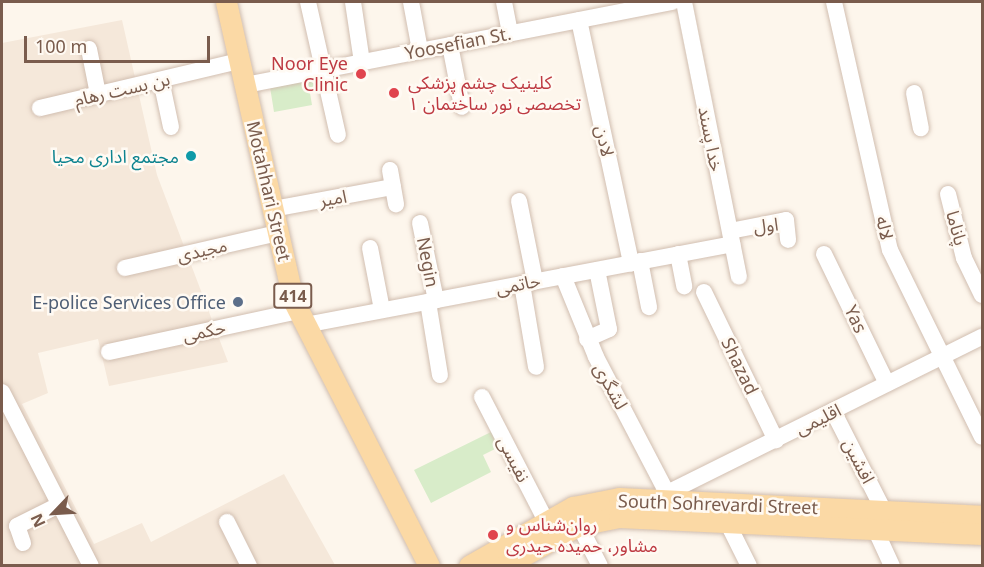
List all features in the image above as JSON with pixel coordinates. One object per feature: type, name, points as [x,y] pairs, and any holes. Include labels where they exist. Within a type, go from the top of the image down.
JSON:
[{"type":"main road","name":"Motahhari Street","points":[[226,2],[278,232],[301,318],[429,566]]},
{"type":"main road","name":"South Sohrevardi Street","points":[[469,566],[546,521],[592,502],[661,497],[727,513]]},
{"type":"main road","name":"South Sohrevardi Street","points":[[508,564],[579,525],[619,517],[727,513],[879,520],[982,516]]},
{"type":"main road","name":"South Sohrevardi Street","points":[[879,520],[982,534]]},
{"type":"street","points":[[308,2],[338,135]]},
{"type":"street","points":[[353,2],[362,62]]},
{"type":"street","points":[[411,2],[420,50]]},
{"type":"street","points":[[504,2],[510,33]]},
{"type":"street","name":"Yoosefian St.","points":[[245,85],[673,2]]},
{"type":"street","name":"خدا پسند","points":[[673,2],[739,277]]},
{"type":"street","name":"لاله","points":[[834,2],[890,250],[941,358],[982,437]]},
{"type":"street","name":"لادن","points":[[579,20],[635,262],[649,307]]},
{"type":"street","points":[[450,45],[462,107]]},
{"type":"street","points":[[89,49],[98,94]]},
{"type":"street","name":"بن بست رهام","points":[[40,108],[240,61]]},
{"type":"street","points":[[161,80],[171,127]]},
{"type":"street","points":[[914,93],[921,128]]},
{"type":"street","points":[[390,170],[396,204]]},
{"type":"street","name":"امیر","points":[[273,209],[393,187]]},
{"type":"street","name":"پاناما","points":[[948,194],[964,258],[982,295]]},
{"type":"street","points":[[519,201],[537,367]]},
{"type":"street","name":"اول","points":[[731,237],[786,220],[788,240]]},
{"type":"street","name":"Negin","points":[[420,224],[440,375]]},
{"type":"street","name":"مجیدی","points":[[125,267],[278,232]]},
{"type":"street","name":"حاتمی","points":[[301,318],[382,310],[597,270],[678,254],[731,237]]},
{"type":"street","points":[[370,248],[382,310]]},
{"type":"street","points":[[678,254],[684,286]]},
{"type":"street","name":"Yas","points":[[824,254],[887,384]]},
{"type":"street","points":[[587,339],[609,329],[597,270]]},
{"type":"street","name":"لشگری","points":[[563,276],[587,339],[661,497]]},
{"type":"street","name":"Shazad","points":[[704,292],[776,440]]},
{"type":"street","name":"حکمی","points":[[109,352],[301,318]]},
{"type":"street","name":"اقلیمی","points":[[661,497],[982,337]]},
{"type":"street","points":[[2,392],[91,566]]},
{"type":"street","name":"نفیسی","points":[[482,397],[546,521]]},
{"type":"street","name":"افشین","points":[[833,411],[879,520],[892,566]]},
{"type":"street","points":[[23,543],[17,526],[59,505]]},
{"type":"street","points":[[727,513],[749,566]]},
{"type":"street","points":[[227,522],[249,566]]},
{"type":"street","points":[[579,525],[600,566]]},
{"type":"shaded area","points":[[122,20],[157,175],[228,362],[109,386],[98,339],[38,353],[48,393],[22,404],[94,544],[142,523],[151,542],[284,474],[335,565],[2,566],[2,43]]},
{"type":"green space","points":[[324,78],[326,90],[310,93],[312,105],[274,112],[270,87]]},
{"type":"green space","points":[[491,432],[499,447],[483,455],[491,472],[431,503],[414,470]]},
{"type":"place","name":"Noor Eye Clinic","points":[[361,74]]},
{"type":"place","name":"کلینیک چشم پزشکی تخصصی نور ساختمان ۱","points":[[394,93]]},
{"type":"place","name":"مجتمع اداری محیا","points":[[191,156]]},
{"type":"place","name":"E-police Services Office","points":[[238,302]]},
{"type":"place","name":"روان‌شناس و مشاور، حمیده حیدری","points":[[493,535]]}]
